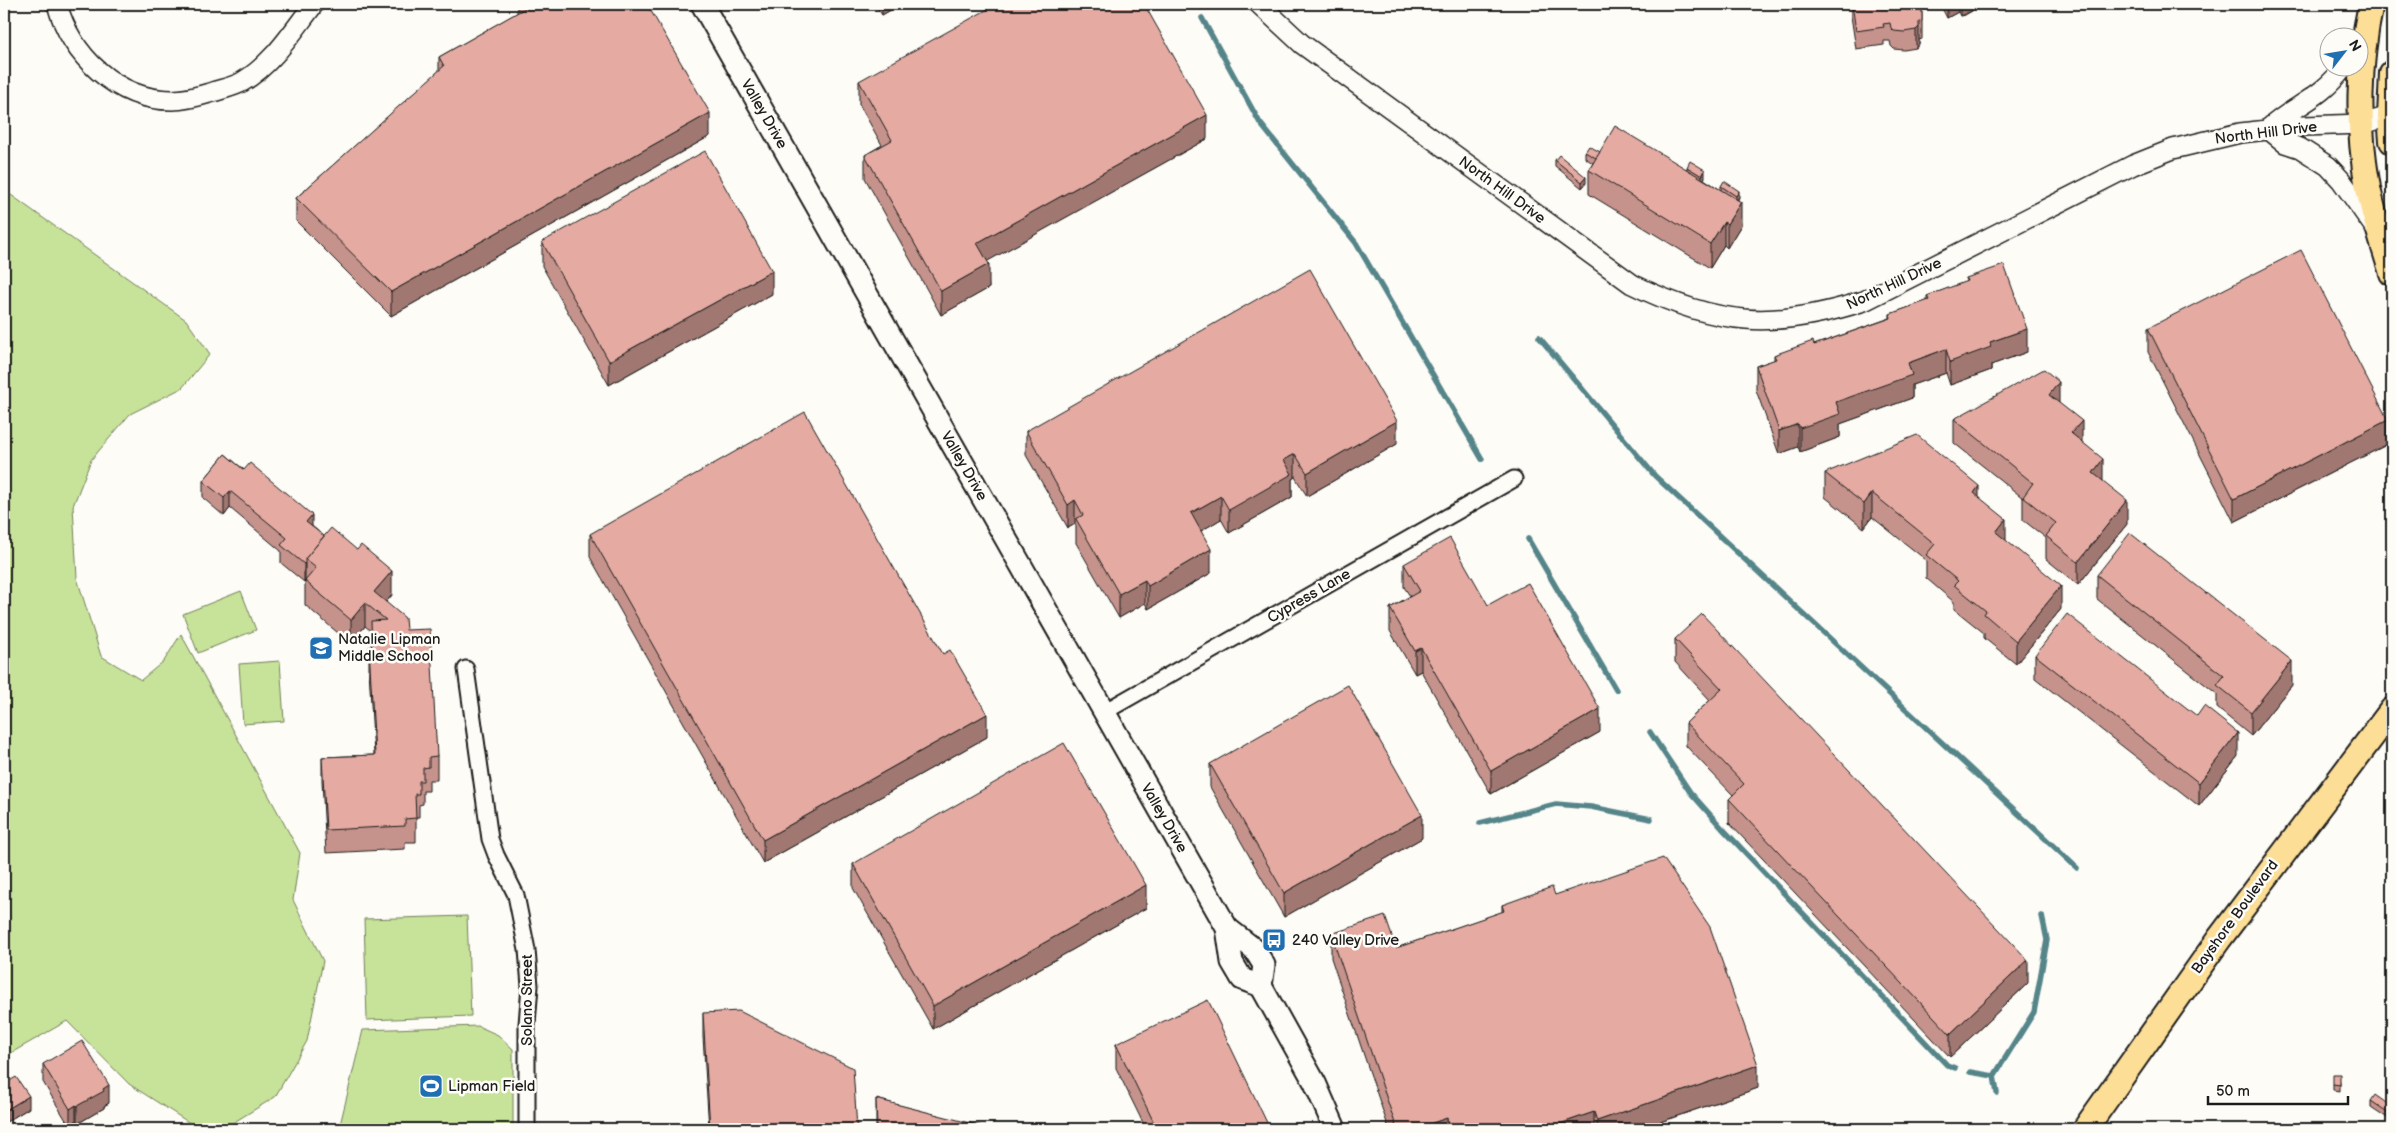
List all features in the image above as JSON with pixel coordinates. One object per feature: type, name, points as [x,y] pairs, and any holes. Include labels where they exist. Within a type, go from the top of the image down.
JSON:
[{"type":"main road","name":"Valley Drive","points":[[702,4],[1227,928],[1254,949],[1264,965],[1262,986],[1310,1075],[1335,1129]]},
{"type":"main road","points":[[2365,22],[2362,64],[2362,124],[2368,188],[2392,273]]},
{"type":"main road","points":[[2391,131],[2392,73]]},
{"type":"main road","name":"Bayshore Boulevard","points":[[2085,1129],[2224,932],[2392,710]]},
{"type":"street","points":[[56,4],[70,37],[85,57],[104,76],[123,88],[144,97],[173,100],[199,96],[241,82],[269,59],[314,4]]},
{"type":"street","name":"North Hill Drive","points":[[1259,4],[1302,44],[1632,284],[1676,304],[1707,314],[1748,320],[1790,319],[1828,312],[1864,301],[2133,165],[2173,149],[2206,140],[2268,129],[2362,124],[2391,131]]},
{"type":"street","points":[[2334,78],[2325,89],[2281,117],[2268,129],[2285,143],[2300,148],[2328,166],[2347,188],[2381,237]]},
{"type":"street","name":"Cypress Lane","points":[[1104,712],[1514,479]]},
{"type":"street","name":"Solano Street","points":[[466,669],[490,839],[516,895],[527,950],[530,986],[527,1024],[527,1129]]},
{"type":"green space","points":[[4,190],[186,320],[210,354],[182,388],[130,414],[91,460],[73,506],[77,578],[101,656],[141,680],[164,661],[181,634],[300,853],[293,900],[323,961],[307,1041],[275,1097],[231,1124],[199,1129],[129,1084],[67,1021],[4,1057]]},
{"type":"green space","points":[[241,591],[256,630],[198,653],[183,614]]},
{"type":"green space","points":[[280,661],[284,721],[243,724],[239,664]]},
{"type":"green space","points":[[467,916],[471,1016],[367,1020],[364,919]]},
{"type":"green space","name":"Lipman Field","points":[[478,1026],[498,1035],[513,1049],[513,1129],[339,1129],[363,1030]]},
{"type":"building","points":[[526,4],[647,4],[710,113],[391,292],[296,198],[444,66],[439,57],[527,7]]},
{"type":"building","points":[[997,4],[1144,4],[1207,115],[977,243],[989,264],[941,291],[865,155],[892,140],[859,81]]},
{"type":"building","points":[[1852,4],[1922,4],[1922,21],[1919,22],[1919,27],[1916,30],[1904,32],[1894,31],[1890,23],[1883,24],[1884,27],[1856,31]]},
{"type":"building","points":[[1615,126],[1741,202],[1727,224],[1724,222],[1710,244],[1589,170]]},
{"type":"building","points":[[1589,146],[1600,152],[1596,158],[1585,152]]},
{"type":"building","points":[[705,151],[772,271],[609,361],[542,242]]},
{"type":"building","points":[[1559,155],[1586,177],[1582,182],[1555,160]]},
{"type":"building","points":[[1690,161],[1705,170],[1702,176],[1687,167]]},
{"type":"building","points":[[1724,181],[1739,191],[1736,196],[1721,186]]},
{"type":"building","points":[[2301,250],[2388,420],[2234,499],[2148,328]]},
{"type":"building","points":[[2004,265],[2027,329],[1990,342],[1991,347],[1950,362],[1946,349],[1908,363],[1912,375],[1836,402],[1840,414],[1800,428],[1798,424],[1779,431],[1756,366],[1776,359],[1774,355],[1813,341],[1814,345],[1891,318],[1890,314],[1929,300],[1927,296],[1967,281],[1966,278]]},
{"type":"building","points":[[1310,269],[1397,421],[1307,473],[1295,454],[1284,460],[1292,474],[1229,510],[1221,496],[1191,513],[1211,549],[1148,586],[1145,580],[1119,594],[1076,519],[1083,515],[1075,500],[1068,505],[1026,431]]},
{"type":"building","points":[[2044,369],[2059,382],[2049,395],[2082,421],[2071,433],[2103,459],[2093,473],[2127,500],[2078,562],[2046,536],[2056,523],[2023,497],[2033,483],[1954,419]]},
{"type":"building","points":[[805,412],[943,654],[950,650],[987,714],[763,840],[590,534]]},
{"type":"building","points":[[1917,435],[1979,486],[1974,493],[2006,519],[1996,532],[2061,586],[2016,641],[1984,614],[1986,611],[1954,585],[1958,581],[1926,555],[1935,544],[1872,493],[1864,504],[1825,473]]},
{"type":"building","points":[[225,454],[244,470],[250,463],[312,515],[306,522],[324,536],[305,559],[304,564],[281,545],[287,538],[230,491],[224,498],[203,481]]},
{"type":"building","points":[[331,528],[357,550],[361,545],[392,571],[374,592],[405,618],[406,630],[430,629],[437,756],[429,757],[429,767],[423,768],[423,781],[419,781],[419,794],[415,794],[416,818],[405,819],[405,826],[326,830],[322,757],[375,755],[369,647],[372,647],[371,621],[386,620],[365,603],[351,620],[305,581],[316,568],[305,559]]},
{"type":"building","points":[[2130,533],[2292,661],[2251,712],[2217,685],[2224,676],[2097,575]]},
{"type":"building","points":[[1450,538],[1488,605],[1528,583],[1600,709],[1491,771],[1421,648],[1415,651],[1390,608],[1420,591],[1404,564]]},
{"type":"building","points":[[1702,614],[2028,960],[1950,1034],[1729,799],[1744,784],[1686,723],[1722,689],[1675,639]]},
{"type":"building","points":[[2067,614],[2197,716],[2204,706],[2238,733],[2199,783],[2035,655]]},
{"type":"building","points":[[1348,685],[1422,815],[1284,893],[1210,764]]},
{"type":"building","points":[[1064,743],[1146,885],[933,1006],[853,864]]},
{"type":"building","points":[[1663,858],[1710,927],[1758,1065],[1597,1121],[1594,1112],[1545,1129],[1451,1129],[1447,1118],[1414,1129],[1397,1129],[1331,934],[1385,916],[1396,948],[1504,911],[1502,905],[1552,887],[1555,895]]},
{"type":"building","points":[[1208,1000],[1270,1129],[1157,1129],[1116,1044]]},
{"type":"building","points":[[739,1011],[853,1068],[857,1129],[710,1129],[703,1013]]},
{"type":"building","points":[[82,1041],[109,1085],[103,1089],[104,1091],[70,1109],[43,1064]]},
{"type":"building","points":[[2333,1074],[2340,1074],[2340,1085],[2333,1084]]},
{"type":"building","points":[[4,1076],[8,1082],[16,1077],[29,1096],[6,1110],[4,1107]]},
{"type":"building","points":[[2375,1095],[2392,1107],[2392,1115],[2371,1101]]},
{"type":"building","points":[[876,1099],[989,1128],[989,1129],[877,1129]]},
{"type":"waterway","points":[[1202,18],[1260,123],[1356,243],[1482,459]]},
{"type":"waterway","points":[[1539,337],[1655,476],[2077,868]]},
{"type":"waterway","points":[[1528,539],[1616,690]]},
{"type":"waterway","points":[[1650,732],[1690,792],[1722,828],[1947,1065],[1955,1068]]},
{"type":"waterway","points":[[1480,823],[1556,804],[1591,807],[1651,819]]},
{"type":"waterway","points":[[1997,1093],[1994,1076],[2034,1012],[2047,940],[2042,916]]},
{"type":"waterway","points":[[1970,1072],[1994,1076]]},
{"type":"place","name":"Natalie Lipman Middle School","points":[[321,648]]},
{"type":"place","name":"240 Valley Drive","points":[[1274,940]]},
{"type":"place","name":"Lipman Field","points":[[431,1086]]}]
